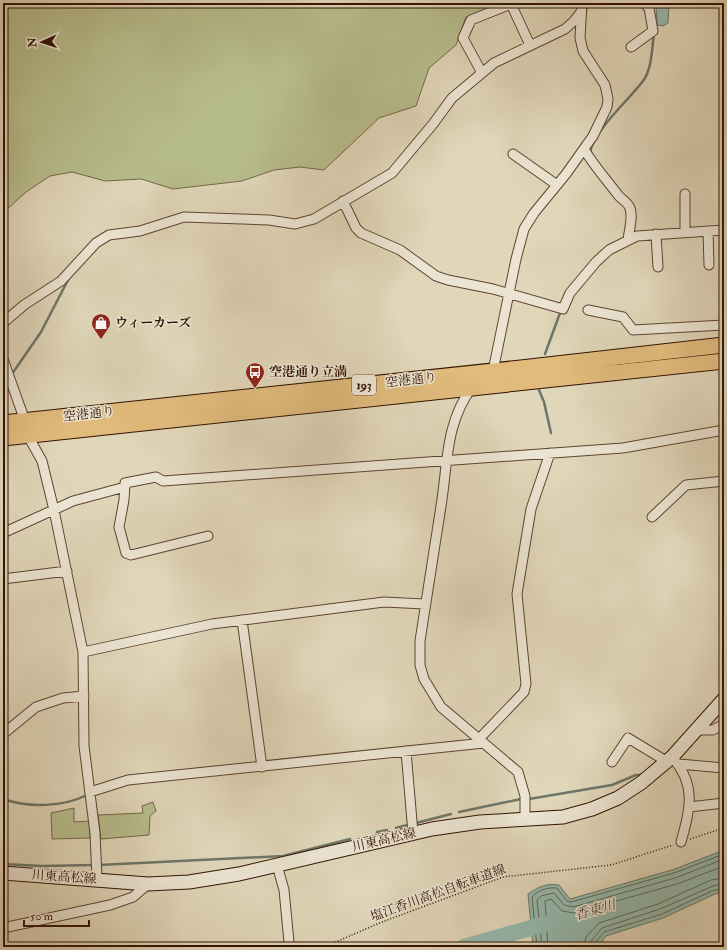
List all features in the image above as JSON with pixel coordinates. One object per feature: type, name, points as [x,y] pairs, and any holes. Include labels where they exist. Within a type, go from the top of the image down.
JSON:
[{"type":"highway","name":"空港通り","points":[[3,438],[26,428],[493,371],[724,345]]},
{"type":"highway","name":"空港通り","points":[[3,423],[26,428],[473,386],[724,360]]},
{"type":"main road","name":"川東高松線","points":[[3,873],[148,884],[189,882],[239,874],[432,828],[480,822],[563,817],[592,809],[618,798],[672,761],[696,730],[724,699]]},
{"type":"street","points":[[631,47],[653,31],[649,8],[644,3]]},
{"type":"street","points":[[482,73],[463,38],[471,20],[511,4],[530,45]]},
{"type":"street","points":[[3,324],[24,306],[61,281],[96,243],[109,235],[140,231],[184,218],[269,220],[295,224],[314,219],[392,173],[433,124],[446,104],[482,73],[504,57],[565,29],[574,21],[582,7]]},
{"type":"street","points":[[525,820],[525,796],[518,772],[441,707],[424,680],[420,665],[420,641],[449,439],[454,421],[461,403],[473,386],[493,371],[508,294],[524,229],[534,213],[584,150],[602,119],[608,99],[605,85],[583,51],[580,38],[582,7]]},
{"type":"street","points":[[584,150],[596,168],[608,179],[619,196],[628,205],[631,215],[628,240]]},
{"type":"street","points":[[513,154],[557,185]]},
{"type":"street","points":[[685,194],[686,232]]},
{"type":"street","points":[[343,201],[356,228],[361,233],[400,250],[436,276],[448,280],[493,289],[563,309],[570,293],[596,262],[609,250],[628,240],[637,236],[656,234],[724,230]]},
{"type":"street","points":[[708,231],[709,265]]},
{"type":"street","points":[[656,234],[658,267]]},
{"type":"street","points":[[588,310],[623,317],[633,330],[724,324]]},
{"type":"street","points":[[3,359],[26,428],[42,461],[84,652],[84,746],[95,833],[97,879]]},
{"type":"street","points":[[208,536],[131,555],[126,553],[119,527],[124,500],[125,483],[128,481],[156,477],[163,481],[624,448],[724,430]]},
{"type":"street","points":[[90,792],[128,780],[262,767],[481,741],[524,692],[526,684],[517,594],[531,509],[550,453]]},
{"type":"street","points":[[652,517],[686,485],[724,481]]},
{"type":"street","points":[[3,533],[73,501],[125,487]]},
{"type":"street","points":[[3,579],[67,571]]},
{"type":"street","points":[[84,652],[212,624],[384,602],[425,604]]},
{"type":"street","points":[[242,620],[262,767]]},
{"type":"street","points":[[3,734],[36,707],[63,698],[84,696]]},
{"type":"street","points":[[696,730],[713,730],[724,724]]},
{"type":"street","points":[[612,762],[628,738],[672,761],[724,768]]},
{"type":"street","points":[[406,751],[413,833]]},
{"type":"street","points":[[672,761],[686,777],[690,796],[681,842]]},
{"type":"street","points":[[689,807],[724,803]]},
{"type":"street","points":[[277,865],[284,890],[289,942]]},
{"type":"street","points":[[3,928],[110,906],[133,897],[148,884]]},
{"type":"path","name":"塩江香川高松自転車道線","points":[[324,947],[382,922],[503,877],[611,865],[724,828]]},
{"type":"green space","points":[[3,3],[501,3],[466,17],[456,45],[429,68],[416,106],[379,118],[324,170],[300,167],[274,170],[242,181],[173,189],[141,179],[105,181],[72,172],[50,176],[26,192],[3,213]]},
{"type":"green space","points":[[724,484],[724,511],[722,512],[719,485]]},
{"type":"green space","points":[[153,802],[156,811],[150,816],[149,835],[101,839],[98,815],[143,813],[142,806]]},
{"type":"green space","points":[[74,808],[74,822],[90,821],[90,838],[52,839],[51,813]]},
{"type":"water","points":[[656,3],[669,4],[668,23],[663,26],[657,25]]},
{"type":"water","points":[[724,850],[724,893],[715,894],[663,918],[606,936],[598,947],[533,947],[528,894],[539,888],[546,885],[559,885],[570,899],[672,870]]},
{"type":"waterway","points":[[586,11],[588,3]]},
{"type":"waterway","points":[[590,152],[593,143],[605,124],[637,89],[646,76],[651,58],[654,33]]},
{"type":"waterway","points":[[12,374],[41,332],[69,278]]},
{"type":"waterway","points":[[545,354],[560,313]]},
{"type":"waterway","points":[[3,390],[7,383]]},
{"type":"waterway","points":[[539,390],[544,402],[551,433]]},
{"type":"waterway","points":[[3,528],[9,525]]},
{"type":"waterway","points":[[529,799],[612,785],[636,775],[642,775]]},
{"type":"waterway","points":[[3,799],[24,804],[46,805],[67,802],[87,795]]},
{"type":"waterway","points":[[459,812],[521,799]]},
{"type":"waterway","points":[[416,823],[451,814]]},
{"type":"waterway","points":[[396,828],[407,825]]},
{"type":"waterway","points":[[377,832],[387,830]]},
{"type":"waterway","points":[[99,865],[283,856],[350,839]]},
{"type":"waterway","points":[[3,864],[42,866],[94,865]]},
{"type":"waterway","name":"香東川","points":[[464,947],[552,922]]},
{"type":"place","name":"ウィーカーズ","points":[[101,340]]},
{"type":"place","name":"空港通り立満","points":[[255,389]]}]
